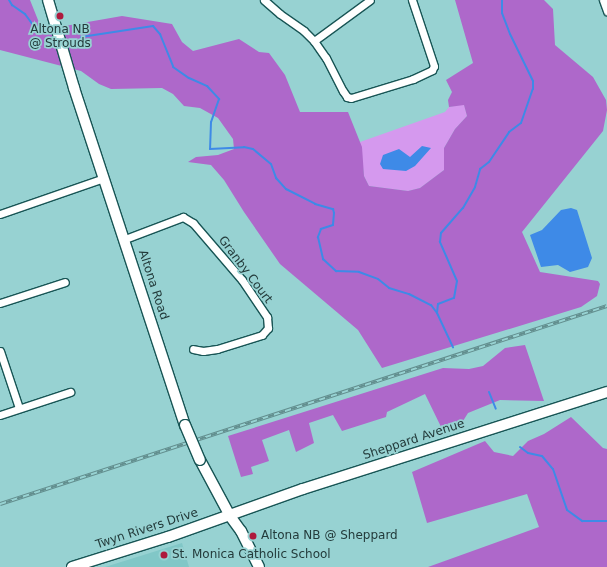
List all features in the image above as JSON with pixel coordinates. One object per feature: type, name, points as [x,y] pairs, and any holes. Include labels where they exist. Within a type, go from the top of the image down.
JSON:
[{"type":"main road","name":"Altona Road","points":[[48,0],[74,88],[125,239],[185,425],[200,460],[230,516],[241,531],[259,567]]},
{"type":"main road","name":"Sheppard Avenue","points":[[230,516],[310,487],[607,392]]},
{"type":"main road","name":"Twyn Rivers Drive","points":[[72,567],[168,538],[230,516]]},
{"type":"street","points":[[264,0],[280,14],[304,31],[314,41],[326,58],[347,97],[356,98],[417,77],[432,70],[434,66],[412,0]]},
{"type":"street","points":[[314,41],[370,0]]},
{"type":"street","points":[[603,0],[607,11]]},
{"type":"street","points":[[1,211],[104,178]]},
{"type":"street","name":"Granby Court","points":[[125,239],[183,217],[193,223],[242,280],[267,317],[268,328],[262,335],[217,349],[203,351],[193,349]]},
{"type":"street","points":[[0,303],[66,282]]},
{"type":"street","points":[[0,351],[19,408]]},
{"type":"street","points":[[0,415],[70,392]]},
{"type":"shaded area","points":[[0,0],[30,0],[42,30],[122,16],[172,24],[182,42],[193,51],[239,39],[259,52],[269,53],[285,75],[300,112],[348,112],[362,147],[364,176],[369,186],[408,191],[420,188],[444,170],[444,148],[455,129],[467,116],[464,105],[449,107],[448,100],[452,92],[446,80],[473,63],[455,0],[544,0],[553,9],[555,45],[593,77],[606,100],[607,110],[603,131],[522,232],[540,272],[598,281],[600,284],[597,296],[581,307],[382,368],[358,330],[280,264],[224,180],[211,165],[188,162],[196,157],[218,155],[234,149],[233,139],[218,118],[200,108],[184,106],[173,94],[162,88],[111,89],[99,84],[81,71],[0,50]]},
{"type":"shaded area","points":[[464,104],[467,116],[455,129],[444,148],[444,170],[420,188],[408,191],[369,186],[364,176],[360,142],[445,112],[449,107]]},
{"type":"shaded area","points":[[525,345],[544,401],[500,400],[468,413],[458,429],[444,433],[425,394],[387,412],[386,417],[342,431],[333,415],[309,423],[314,443],[296,452],[289,430],[262,440],[269,461],[251,467],[253,474],[241,477],[228,436],[443,368],[469,369],[483,366],[505,348]]},
{"type":"shaded area","points":[[571,417],[603,448],[607,449],[607,567],[428,567],[539,527],[527,494],[427,523],[412,472],[485,441],[494,452],[513,456],[528,441],[544,434]]},
{"type":"shaded area","name":"St. Monica Catholic School","points":[[182,543],[189,567],[105,567]]},
{"type":"water","points":[[422,146],[431,148],[415,166],[406,171],[383,169],[380,164],[383,155],[399,149],[410,157]]},
{"type":"water","points":[[571,208],[577,210],[592,258],[588,267],[570,272],[558,265],[541,267],[530,235],[542,230],[561,210]]},
{"type":"waterway","points":[[9,0],[12,5],[25,14],[39,33]]},
{"type":"waterway","points":[[437,313],[438,304],[454,298],[457,281],[440,242],[441,233],[463,208],[475,187],[480,169],[489,162],[509,132],[521,123],[533,89],[533,81],[510,34],[502,13],[502,0]]},
{"type":"waterway","points":[[81,37],[153,26],[160,34],[173,67],[189,78],[207,86],[219,99],[211,122],[210,149],[244,147],[253,149],[271,164],[276,178],[286,189],[315,204],[333,209],[333,225],[321,229],[318,237],[323,259],[336,271],[359,272],[378,279],[389,288],[409,294],[431,305],[437,313],[453,347]]},
{"type":"waterway","points":[[489,392],[496,409]]},
{"type":"waterway","points":[[520,447],[528,453],[542,456],[553,469],[567,510],[582,521],[607,521]]},
{"type":"railway","points":[[0,504],[607,306]]},
{"type":"place","name":"Altona NB @ Strouds","points":[[60,16]]},
{"type":"place","name":"Altona NB @ Sheppard","points":[[253,536]]},
{"type":"place","name":"St. Monica Catholic School","points":[[164,555]]}]
